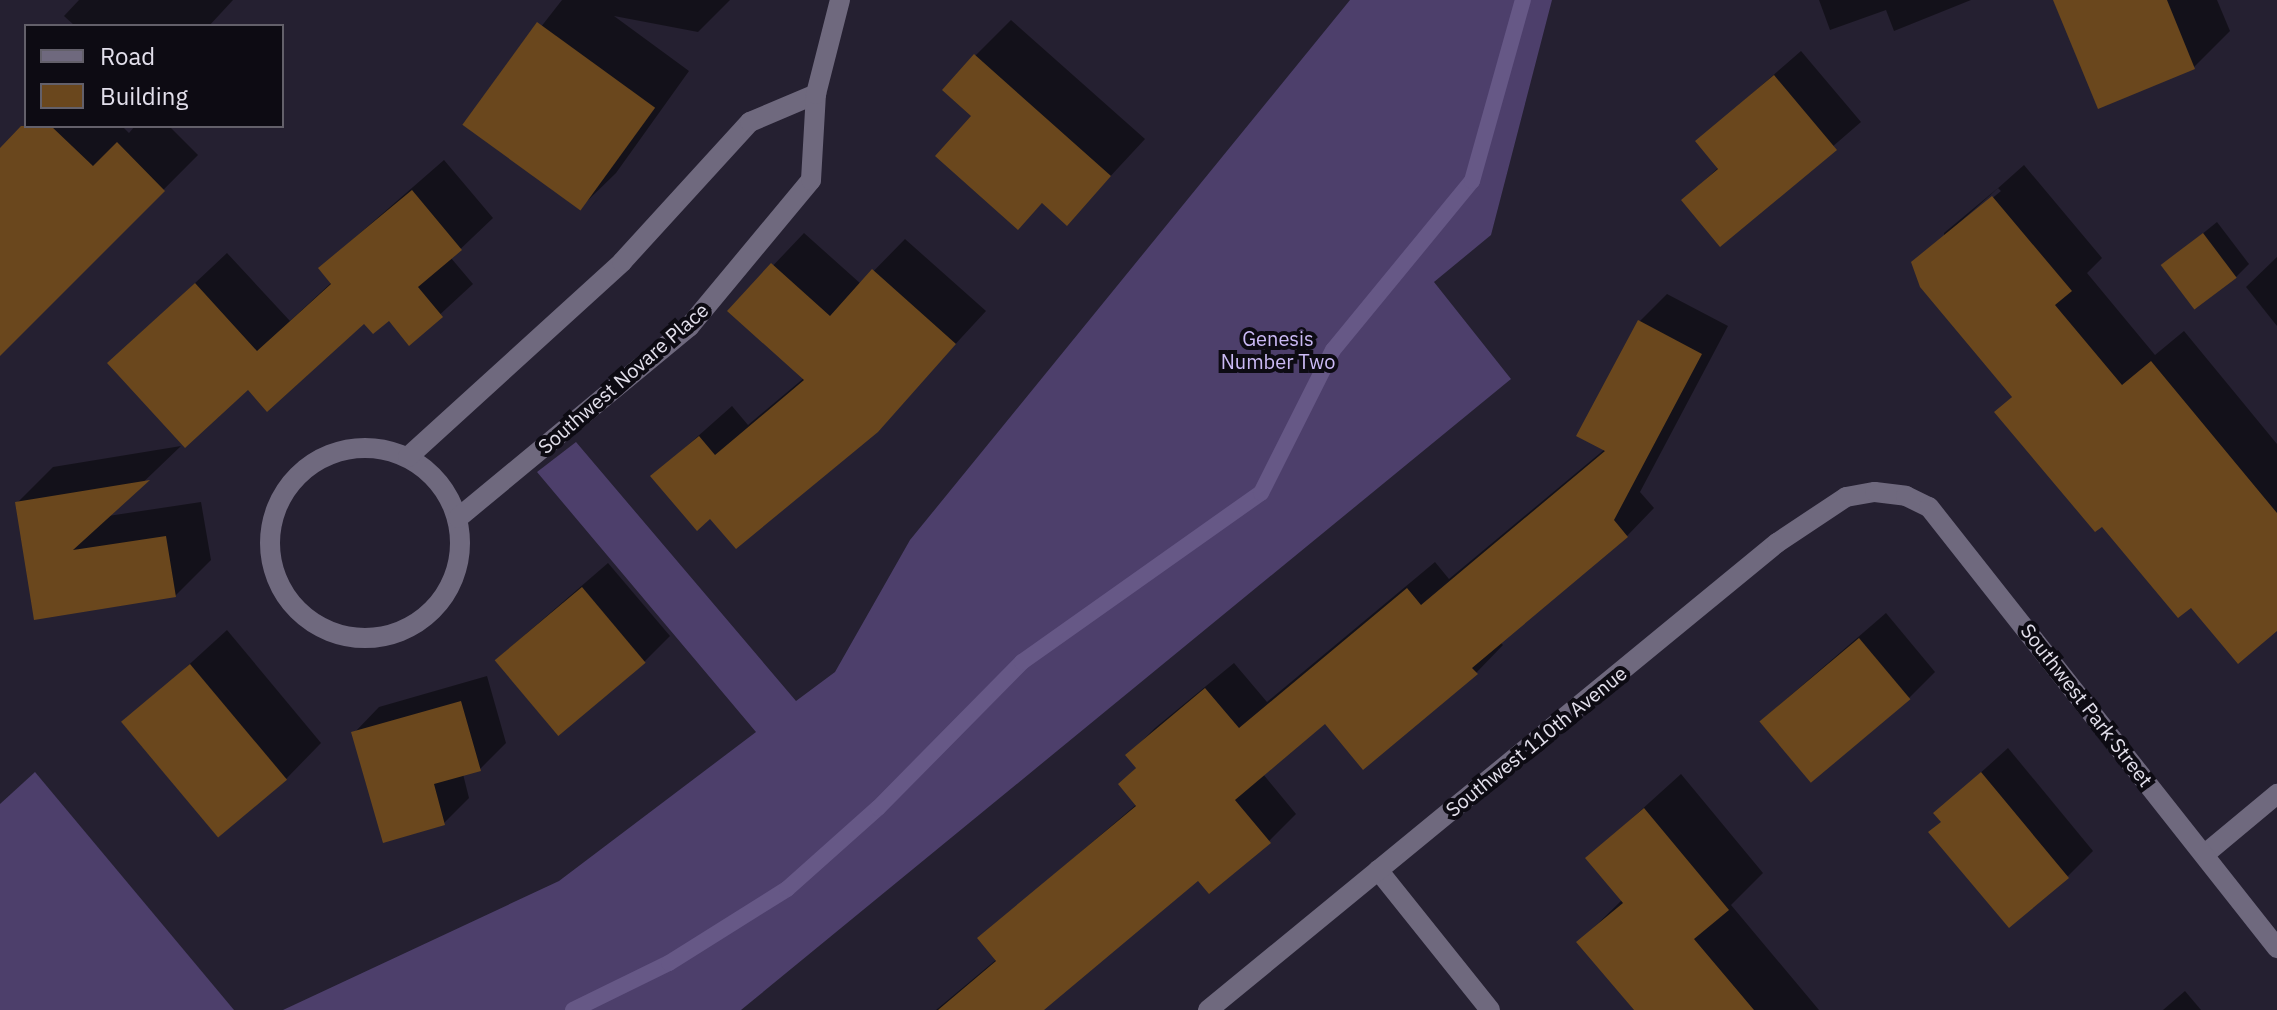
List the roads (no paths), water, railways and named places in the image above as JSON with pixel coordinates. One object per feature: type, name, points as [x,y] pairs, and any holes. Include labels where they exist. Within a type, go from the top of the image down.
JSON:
[{"type":"street","name":"Southwest Novare Place","points":[[458,518],[689,327],[756,252],[811,180],[816,94],[840,0]]},
{"type":"street","points":[[408,457],[622,262],[750,122],[816,94]]},
{"type":"street","points":[[377,447],[408,457],[448,493],[458,518],[461,551],[453,582],[436,609],[410,628],[378,638],[346,636],[315,625],[291,603],[275,575],[269,543],[275,511],[290,483],[314,461],[345,449],[377,447]]},
{"type":"street","name":"Southwest Park Street","points":[[1875,492],[1906,496],[1929,507],[2277,948]]},
{"type":"street","name":"Southwest 110th Avenue","points":[[1208,1010],[1809,519],[1846,497],[1875,492]]},
{"type":"street","points":[[2205,854],[2277,794]]},
{"type":"street","points":[[1378,870],[1490,1010]]},
{"type":"waterway","points":[[573,1010],[669,963],[787,889],[878,808],[1022,662],[1261,493],[1333,350],[1472,181],[1523,0]]},
{"type":"park label","name":"Genesis Number Two","points":[[1278,350]]}]
